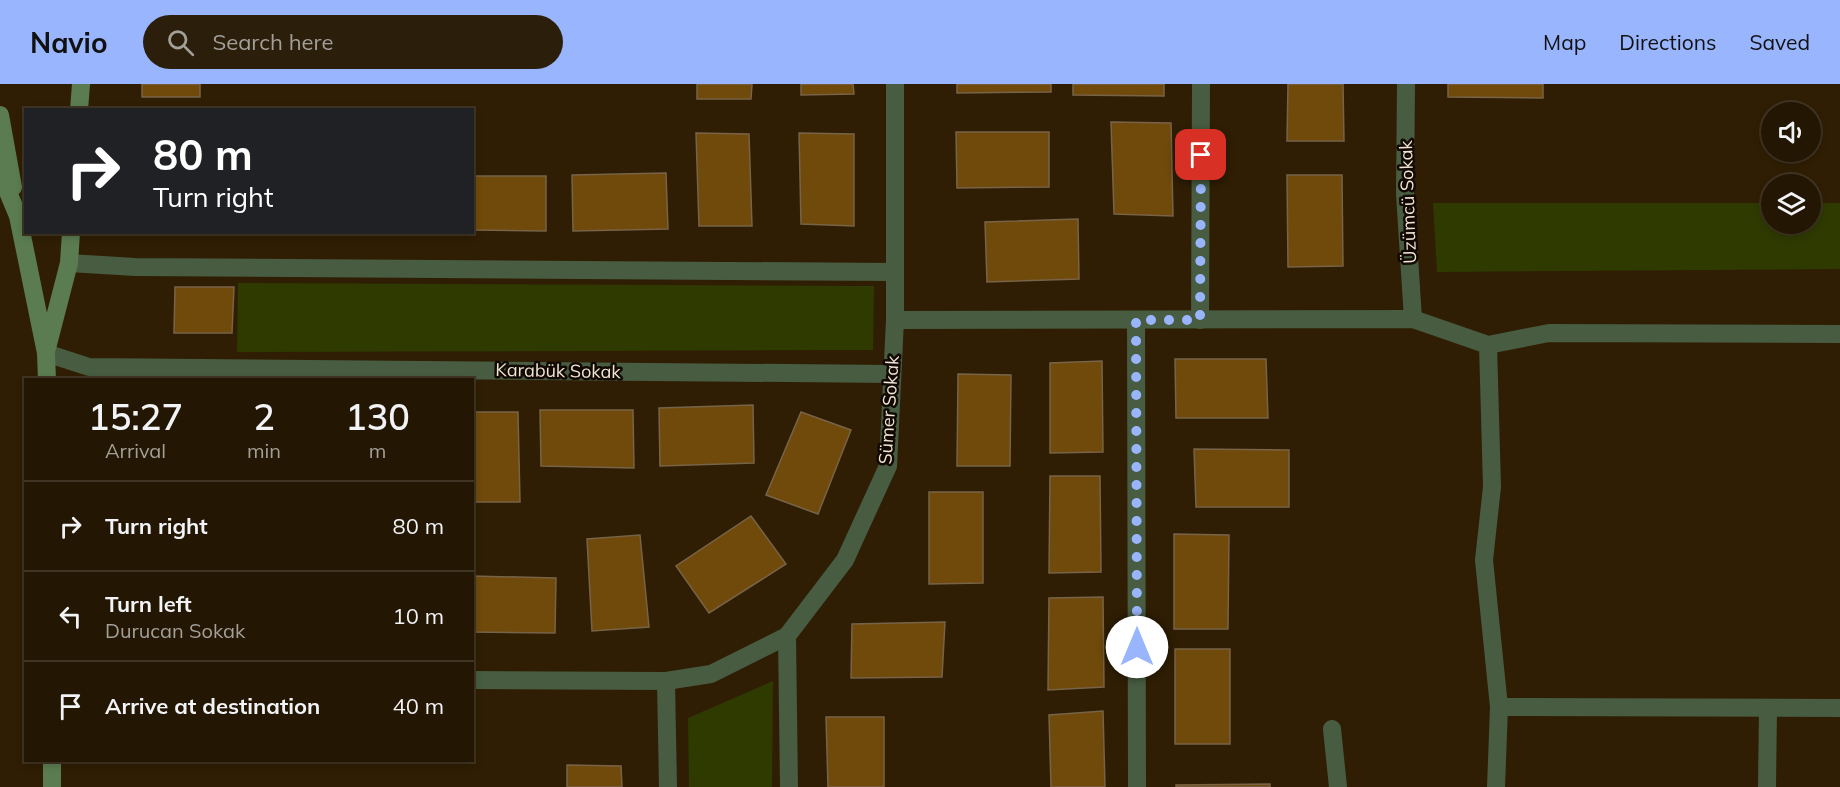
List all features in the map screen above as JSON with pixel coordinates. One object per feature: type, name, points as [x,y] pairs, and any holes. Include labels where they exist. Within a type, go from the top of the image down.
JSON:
[{"type":"street","points":[[80,108],[81,84]]},
{"type":"street","name":"Sümer Sokak","points":[[474,680],[666,681],[711,674],[787,636],[845,560],[888,466],[895,320],[895,84]]},
{"type":"street","points":[[1200,320],[1201,84]]},
{"type":"street","name":"Üzümcü Sokak","points":[[1406,84],[1405,194],[1413,319]]},
{"type":"street","points":[[0,115],[46,353],[46,378]]},
{"type":"street","points":[[0,173],[18,216]]},
{"type":"street","points":[[46,353],[69,263],[71,234]]},
{"type":"street","points":[[69,263],[135,267],[895,272]]},
{"type":"street","points":[[895,320],[1413,319],[1488,345],[1549,333],[1840,334]]},
{"type":"street","points":[[1136,320],[1137,787]]},
{"type":"street","points":[[1488,345],[1492,487],[1484,560],[1499,707],[1496,787]]},
{"type":"street","name":"Karabük Sokak","points":[[46,353],[89,367],[892,374]]},
{"type":"street","points":[[787,636],[789,787]]},
{"type":"street","points":[[666,681],[668,787]]},
{"type":"street","points":[[1499,707],[1840,708]]},
{"type":"street","points":[[1767,787],[1768,708]]},
{"type":"street","points":[[1332,729],[1338,787]]},
{"type":"street","points":[[51,762],[52,787]]},
{"type":"green space","points":[[1433,203],[1761,203],[1761,234],[1821,234],[1821,203],[1840,203],[1840,269],[1437,272]]},
{"type":"green space","points":[[238,283],[874,286],[873,350],[237,352]]},
{"type":"green space","points":[[773,681],[772,787],[689,787],[688,718]]},
{"type":"building","points":[[142,84],[200,84],[200,97],[142,97]]},
{"type":"building","points":[[697,84],[752,84],[751,99],[697,99]]},
{"type":"building","points":[[801,84],[853,84],[854,94],[801,95]]},
{"type":"building","points":[[957,84],[1051,84],[1051,92],[957,93]]},
{"type":"building","points":[[1073,84],[1164,84],[1164,96],[1073,95]]},
{"type":"building","points":[[1288,84],[1343,84],[1344,141],[1287,141]]},
{"type":"building","points":[[1448,84],[1543,84],[1543,98],[1448,97]]},
{"type":"building","points":[[1111,122],[1171,123],[1173,216],[1114,214]]},
{"type":"building","points":[[956,132],[1049,132],[1049,187],[957,188]]},
{"type":"building","points":[[696,133],[749,134],[752,226],[699,226]]},
{"type":"building","points":[[799,133],[854,134],[854,226],[801,224]]},
{"type":"building","points":[[666,173],[668,229],[573,231],[572,175]]},
{"type":"building","points":[[1287,175],[1342,175],[1343,266],[1288,267]]},
{"type":"building","points":[[474,176],[546,176],[546,231],[474,230]]},
{"type":"building","points":[[1078,219],[1079,279],[987,282],[985,222]]},
{"type":"building","points":[[175,287],[234,287],[232,333],[174,333]]},
{"type":"building","points":[[1175,359],[1266,359],[1268,418],[1176,418]]},
{"type":"building","points":[[1102,361],[1103,452],[1050,453],[1050,363]]},
{"type":"building","points":[[958,374],[1011,375],[1010,466],[957,466]]},
{"type":"building","points":[[753,405],[754,463],[660,466],[659,408]]},
{"type":"building","points":[[540,410],[633,410],[634,468],[541,466]]},
{"type":"building","points":[[474,412],[518,412],[520,502],[474,502]]},
{"type":"building","points":[[801,412],[851,430],[818,514],[766,495]]},
{"type":"building","points":[[1194,449],[1289,450],[1289,507],[1196,507]]},
{"type":"building","points":[[1050,476],[1100,476],[1101,572],[1049,573]]},
{"type":"building","points":[[929,492],[983,492],[983,583],[929,584]]},
{"type":"building","points":[[751,516],[786,564],[709,613],[676,566]]},
{"type":"building","points":[[1174,534],[1229,535],[1228,629],[1174,629]]},
{"type":"building","points":[[640,535],[649,627],[592,631],[587,539]]},
{"type":"building","points":[[474,576],[556,578],[555,633],[474,632]]},
{"type":"building","points":[[1103,597],[1104,687],[1048,690],[1049,598]]},
{"type":"building","points":[[945,622],[942,677],[851,678],[852,624]]},
{"type":"building","points":[[1175,649],[1230,649],[1230,744],[1175,744]]},
{"type":"building","points":[[1103,711],[1105,787],[1051,787],[1049,715]]},
{"type":"building","points":[[826,717],[884,717],[884,787],[828,787]]},
{"type":"building","points":[[567,765],[621,766],[622,787],[567,787]]},
{"type":"building","points":[[1270,784],[1270,787],[1176,787],[1176,785]]},
{"type":"route","points":[[1137,647],[1136,320],[1200,320],[1201,155]]}]
